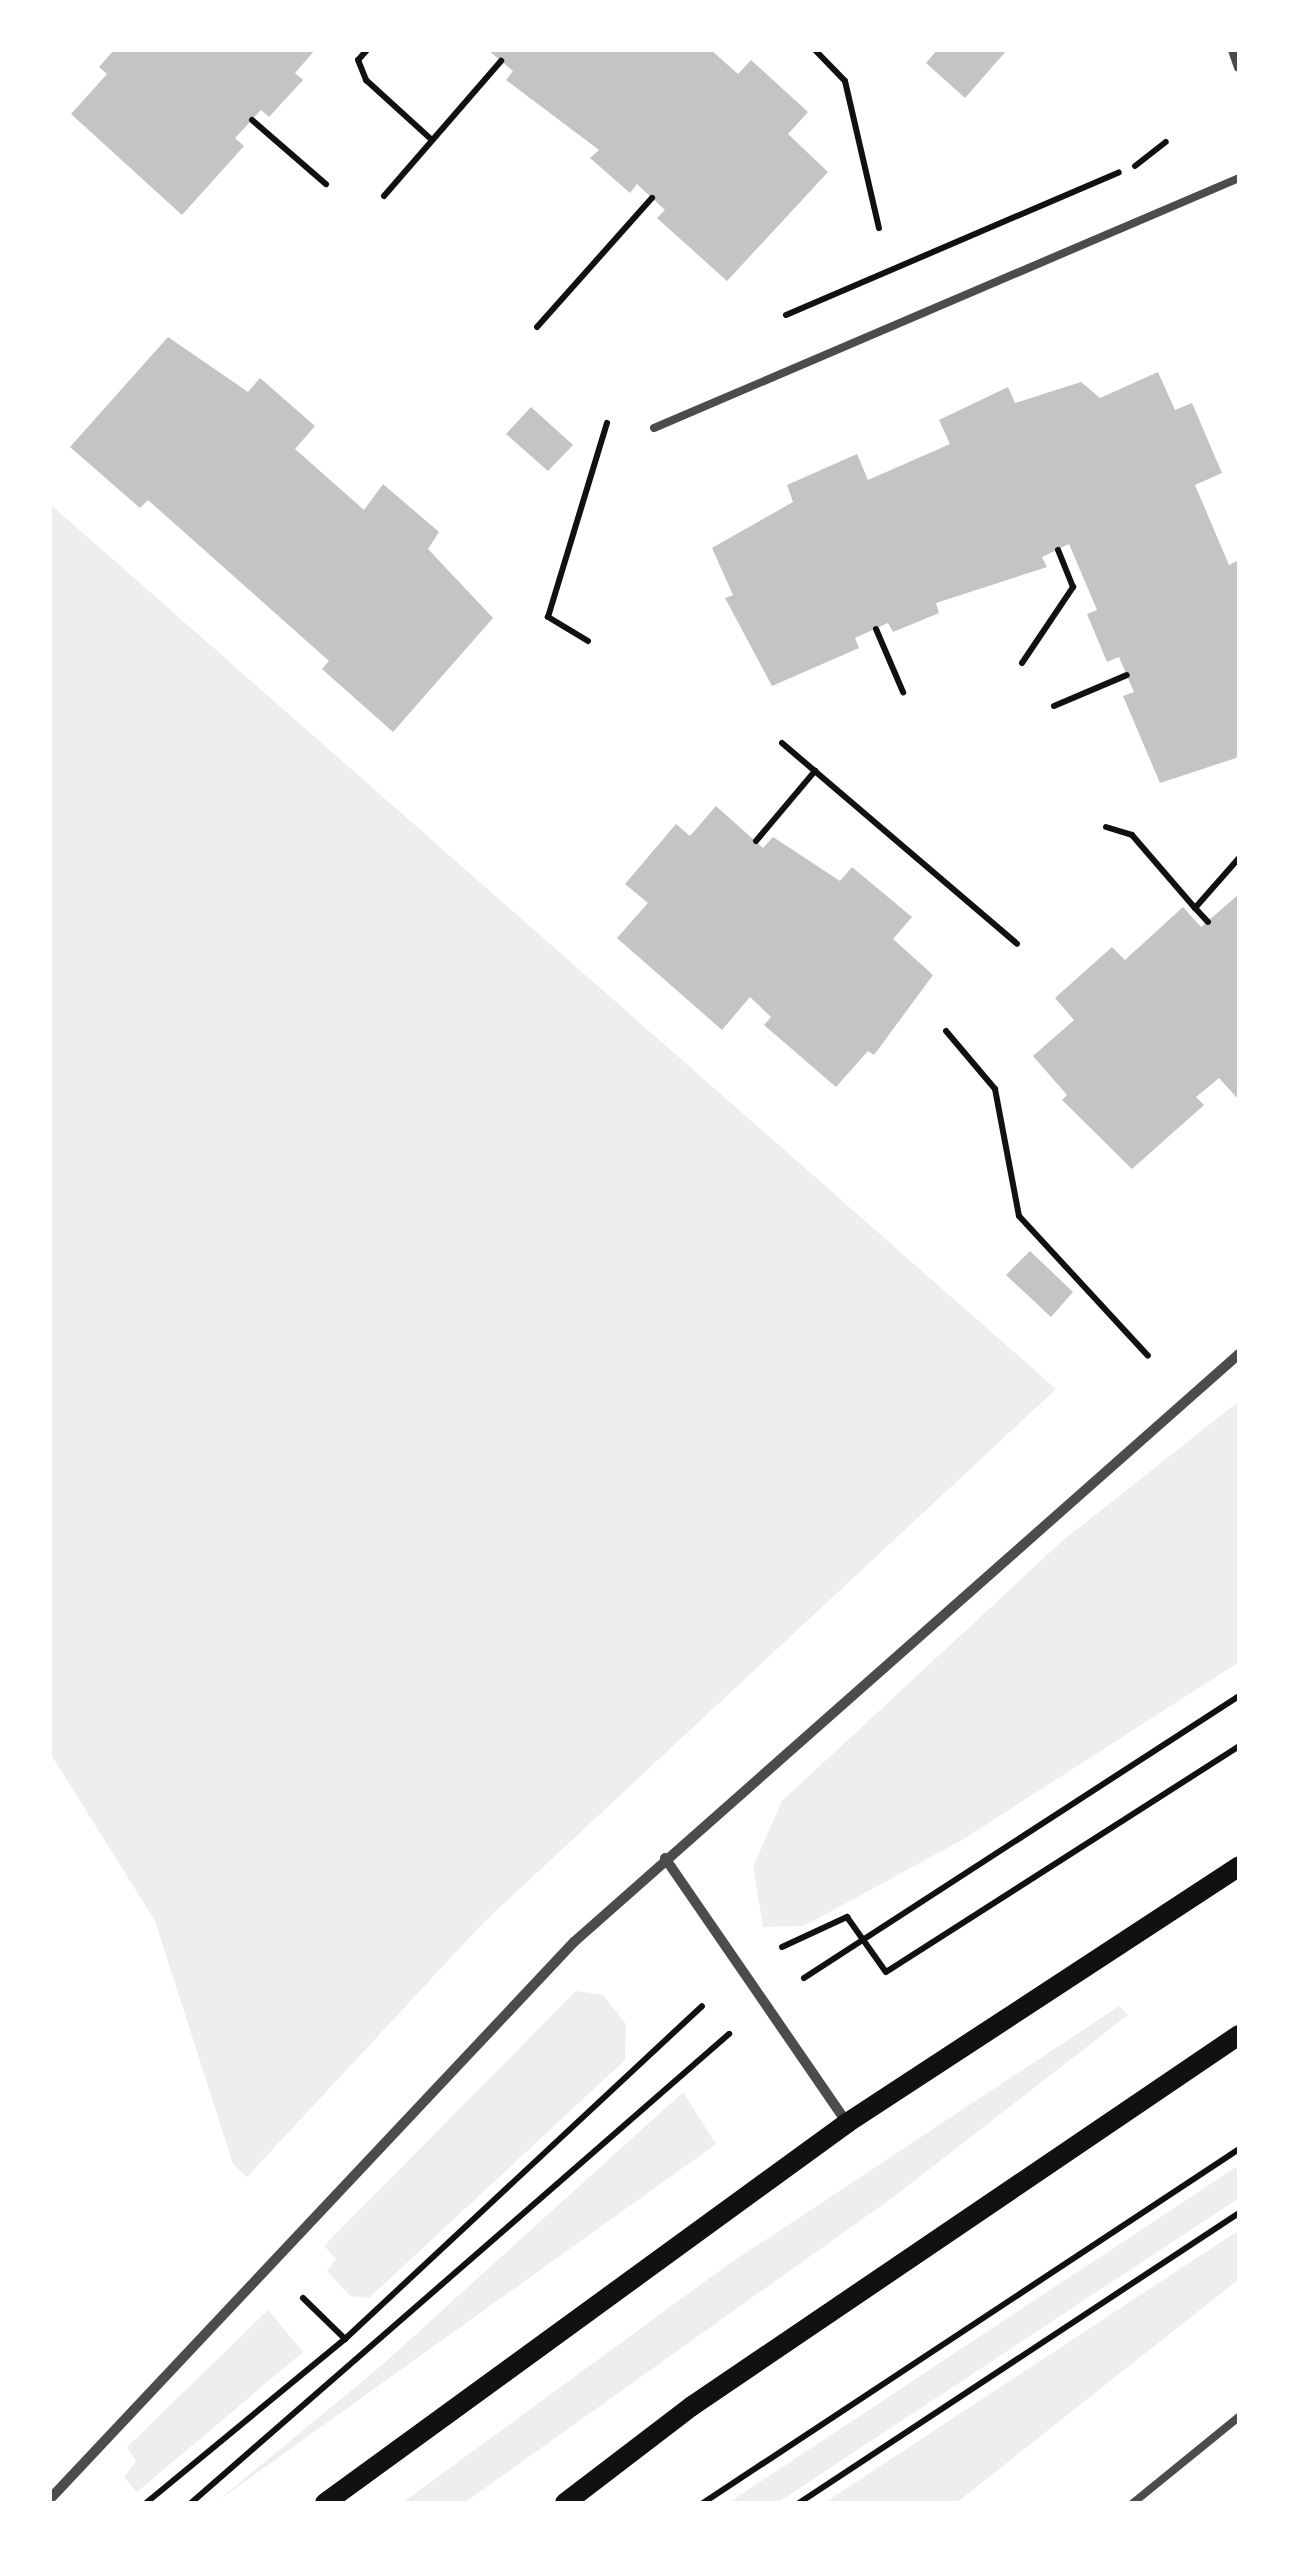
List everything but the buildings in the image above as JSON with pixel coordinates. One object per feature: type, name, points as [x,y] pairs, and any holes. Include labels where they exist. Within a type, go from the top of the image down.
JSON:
[{"type":"main road","points":[[325,2503],[847,2123],[1239,1866]]},
{"type":"main road","points":[[565,2503],[692,2406],[1239,2035]]},
{"type":"street","points":[[1233,50],[1239,68]]},
{"type":"street","points":[[50,2499],[406,2112],[664,1858],[1239,1354]]},
{"type":"street","points":[[664,1858],[847,2123]]},
{"type":"lane","points":[[654,428],[1239,178]]},
{"type":"lane","points":[[1133,2503],[1239,2418]]},
{"type":"path","points":[[366,50],[358,60],[366,80],[432,140]]},
{"type":"path","points":[[815,50],[845,82],[879,228]]},
{"type":"path","points":[[384,196],[501,62]]},
{"type":"path","points":[[252,120],[326,184]]},
{"type":"path","points":[[1137,165],[1166,142]]},
{"type":"path","points":[[537,327],[652,198]]},
{"type":"path","points":[[1022,663],[1074,587],[1058,550]]},
{"type":"path","points":[[876,628],[903,692]]},
{"type":"path","points":[[1054,706],[1127,675]]},
{"type":"path","points":[[782,744],[1018,944]]},
{"type":"path","points":[[756,841],[815,771]]},
{"type":"path","points":[[1106,827],[1132,835],[1208,922]]},
{"type":"path","points":[[1195,908],[1239,858]]},
{"type":"path","points":[[946,1031],[995,1088],[1019,1216],[1148,1356]]},
{"type":"path","points":[[802,1980],[1239,1696]]},
{"type":"path","points":[[778,1948],[847,1917],[886,1972],[1239,1746]]},
{"type":"path","points":[[146,2503],[345,2339],[702,2006]]},
{"type":"path","points":[[191,2503],[728,2034]]},
{"type":"path","points":[[703,2503],[1239,2149]]},
{"type":"path","points":[[799,2503],[1239,2213]]},
{"type":"shaded area","points":[[50,504],[1056,1389],[483,1923],[247,2177],[233,2164],[155,1921],[50,1753]]},
{"type":"shaded area","points":[[1239,1401],[1239,1662],[962,1840],[804,1926],[763,1927],[753,1867],[782,1801],[1061,1542]]},
{"type":"shaded area","points":[[576,1991],[603,1995],[626,2024],[625,2060],[369,2298],[350,2296],[327,2271],[336,2259],[324,2246]]},
{"type":"shaded area","points":[[1119,2006],[1128,2015],[896,2195],[464,2503],[402,2503],[726,2266]]},
{"type":"shaded area","points":[[683,2092],[716,2144],[215,2503],[382,2365]]},
{"type":"shaded area","points":[[1239,2165],[1239,2198],[777,2503],[728,2503]]},
{"type":"shaded area","points":[[1239,2230],[1239,2279],[956,2503],[824,2503]]},
{"type":"shaded area","points":[[268,2310],[303,2352],[137,2492],[124,2477],[136,2461],[127,2447]]}]
